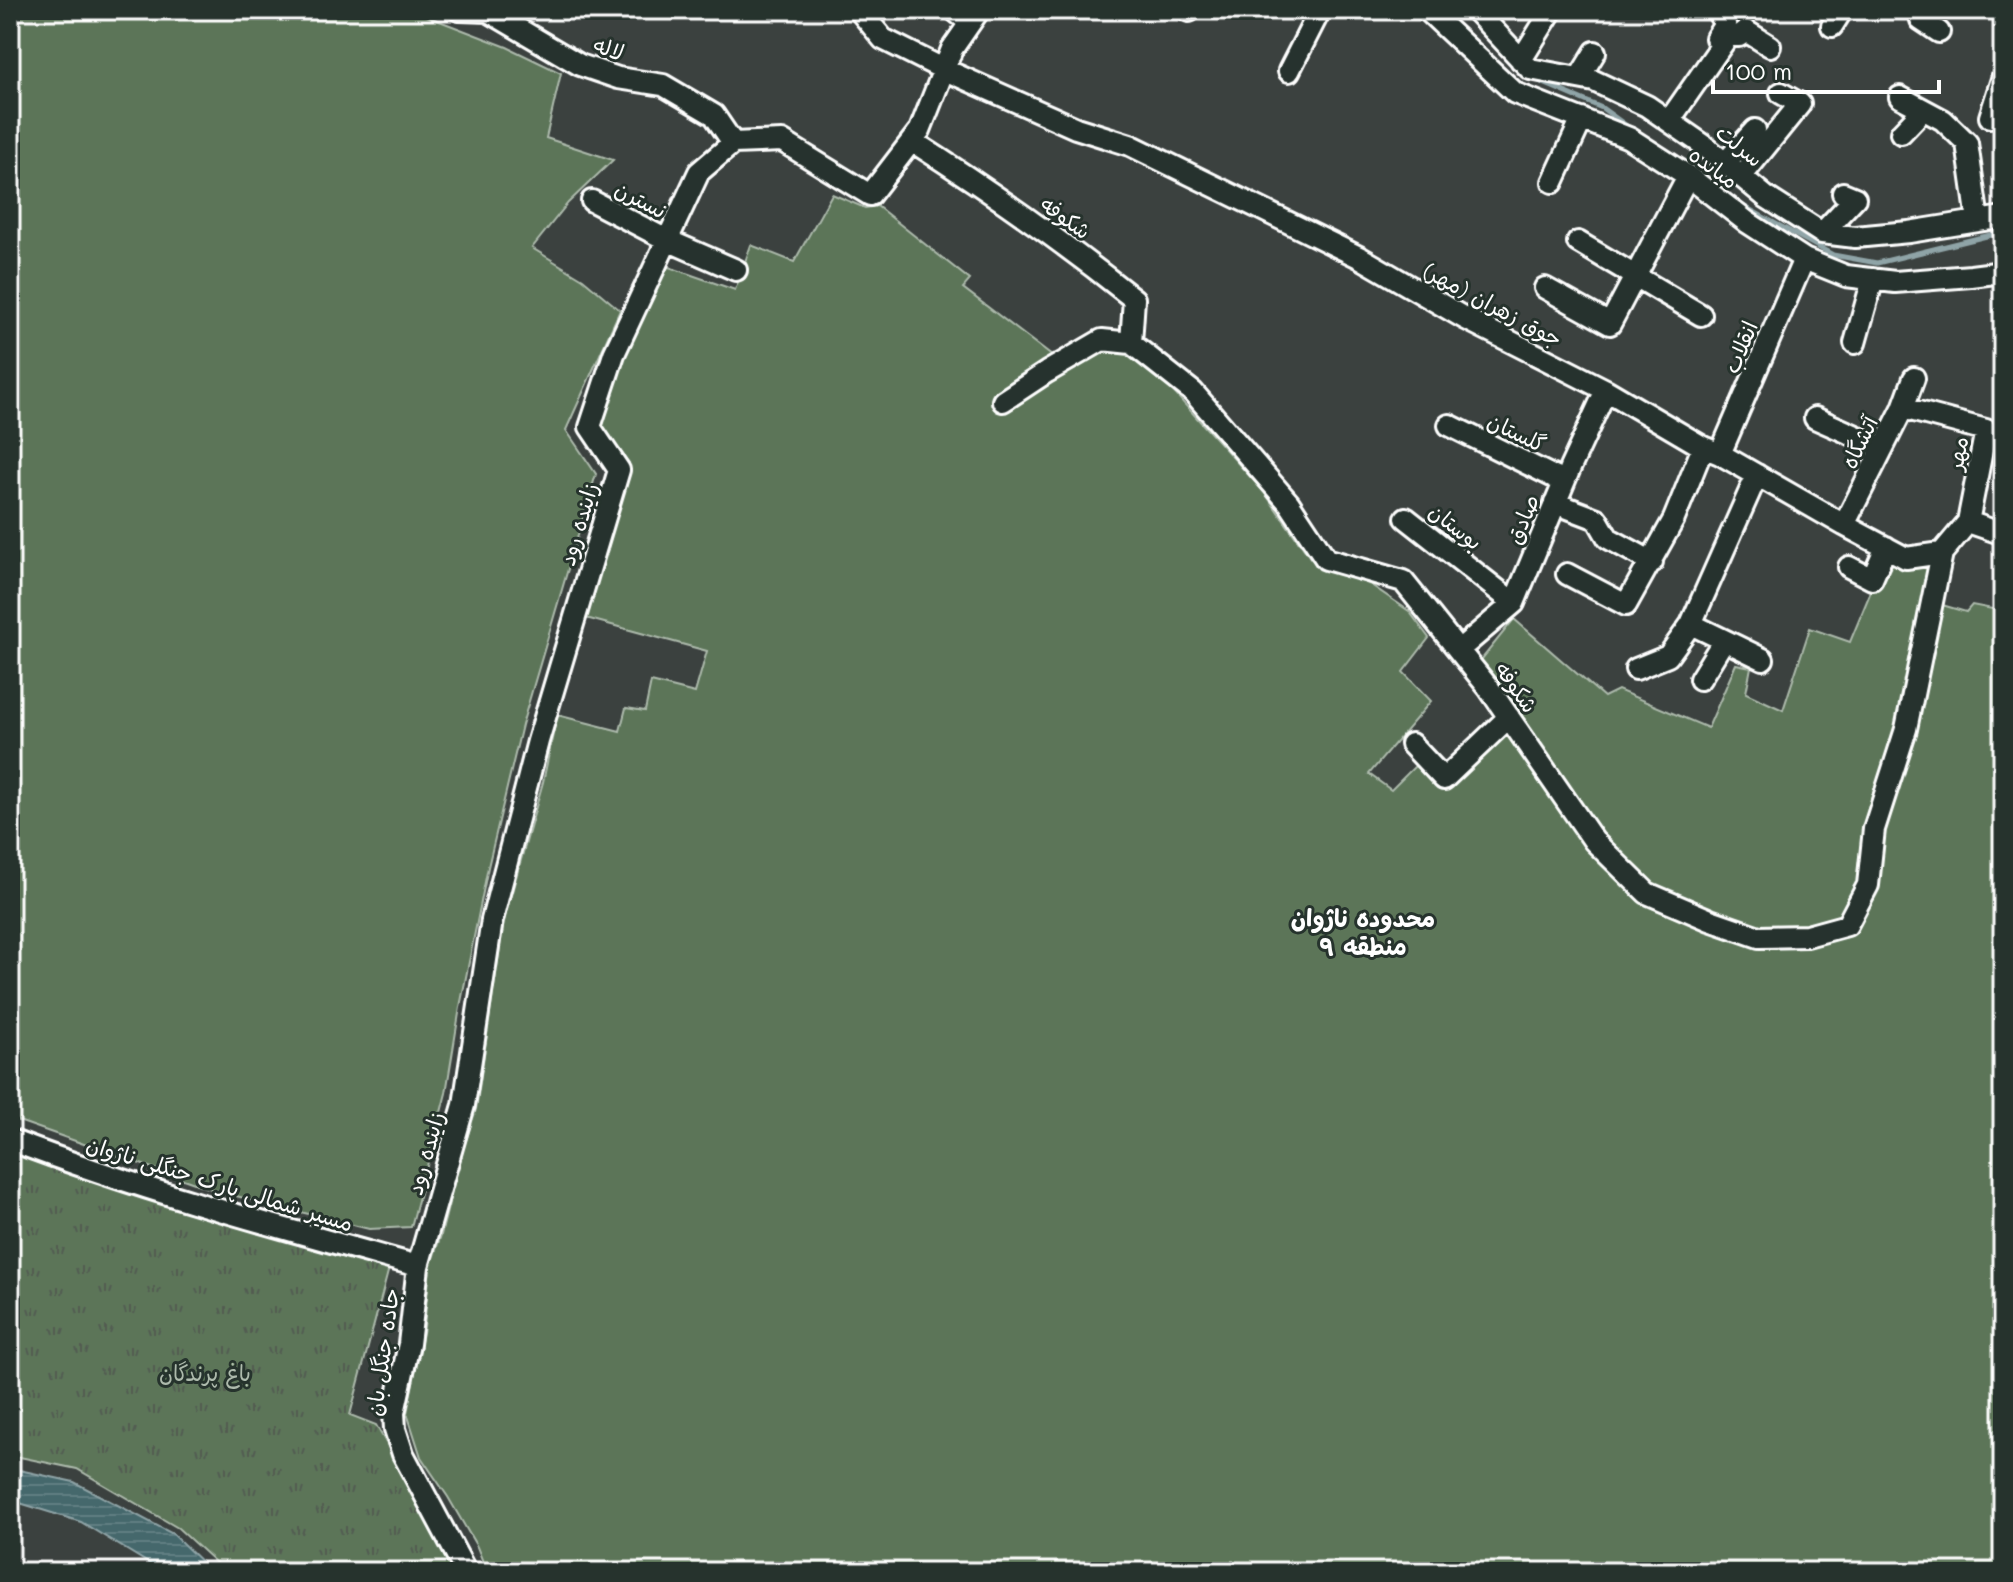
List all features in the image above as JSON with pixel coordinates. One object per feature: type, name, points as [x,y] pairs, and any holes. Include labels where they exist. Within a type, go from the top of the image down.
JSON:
[{"type":"street","name":"لاله","points":[[459,10],[488,11],[580,65],[618,78],[663,85],[714,115],[733,143]]},
{"type":"street","name":"جوق زهران (مهر)","points":[[859,10],[883,39],[1076,128],[1130,145],[1361,258],[1466,319],[1606,390],[1906,558],[1942,553]]},
{"type":"street","points":[[1289,71],[1320,10]]},
{"type":"street","name":"میانده","points":[[1427,10],[1515,93],[1629,138],[1804,259],[1846,276],[1895,282],[2003,272]]},
{"type":"street","name":"سرلت","points":[[1475,10],[1530,69],[1594,81],[1647,106],[1702,144],[1766,197],[1822,233],[1855,237],[2003,217]]},
{"type":"street","points":[[1521,60],[1552,10]]},
{"type":"street","points":[[1726,10],[1720,16],[1725,24],[1716,38],[1739,36],[1746,31],[1770,46]]},
{"type":"street","points":[[1927,10],[1921,20],[1939,32]]},
{"type":"street","points":[[733,143],[782,141],[870,195],[920,130],[968,14]]},
{"type":"street","points":[[1669,121],[1725,39]]},
{"type":"street","points":[[1579,78],[1595,52]]},
{"type":"street","points":[[1990,117],[2003,76]]},
{"type":"street","points":[[1741,177],[1800,104],[1781,93]]},
{"type":"street","points":[[1900,97],[1943,120],[1967,143],[1978,221]]},
{"type":"street","points":[[1901,133],[1923,110]]},
{"type":"street","points":[[1553,182],[1582,119]]},
{"type":"street","points":[[1725,163],[1755,130]]},
{"type":"street","name":"شکوفه","points":[[912,141],[987,188],[1134,299],[1131,343],[1193,392],[1289,503],[1326,559],[1403,581],[1460,649],[1594,841],[1647,893],[1710,920],[1759,937],[1807,936],[1847,925],[1868,885],[1874,829],[1906,729],[1942,553]]},
{"type":"street","name":"زاینده رود","points":[[418,1266],[464,1105],[492,920],[538,741],[619,470],[590,427],[614,354],[699,172],[733,143]]},
{"type":"street","points":[[1545,288],[1610,324],[1688,176]]},
{"type":"street","points":[[1822,233],[1855,198],[1843,193]]},
{"type":"street","name":"نسترن","points":[[592,201],[667,240],[736,270]]},
{"type":"street","points":[[1578,242],[1701,315]]},
{"type":"street","name":"انقلاب","points":[[1567,574],[1626,605],[1712,451],[1804,259]]},
{"type":"street","points":[[1855,343],[1873,279]]},
{"type":"street","points":[[1003,401],[1102,340],[1131,343]]},
{"type":"street","name":"آتشگاه","points":[[1844,525],[1903,408],[1914,378]]},
{"type":"street","name":"صادق","points":[[1460,649],[1514,603],[1606,390]]},
{"type":"street","name":"مهر","points":[[1903,408],[1986,430],[1968,522]]},
{"type":"street","points":[[1815,418],[1883,448]]},
{"type":"street","name":"گلستان","points":[[1449,425],[1564,482]]},
{"type":"street","points":[[1636,669],[1668,656],[1691,624],[1757,475]]},
{"type":"street","points":[[1555,503],[1597,519],[1608,538],[1652,562]]},
{"type":"street","name":"بوستان","points":[[1406,518],[1514,603]]},
{"type":"street","points":[[1942,553],[1968,522],[2003,534]]},
{"type":"street","points":[[1849,567],[1872,579],[1886,547]]},
{"type":"street","points":[[1691,624],[1763,659]]},
{"type":"street","points":[[1700,679],[1724,640]]},
{"type":"street","points":[[1411,744],[1444,779],[1509,717]]},
{"type":"street","name":"مسیر شمالی پارک جنگلی ناژوان","points":[[10,1140],[78,1166],[238,1216],[418,1266]]},
{"type":"street","name":"جاده جنگل بان","points":[[418,1266],[409,1344],[394,1413],[395,1429],[403,1454],[466,1572]]},
{"type":"green space","points":[[10,10],[411,10],[507,47],[561,73],[546,138],[613,160],[568,203],[532,248],[583,279],[620,310],[566,430],[596,474],[522,725],[488,867],[446,1093],[411,1227],[369,1229],[220,1192],[10,1118]]},
{"type":"green space","points":[[832,194],[865,208],[877,206],[970,280],[963,288],[1069,372],[1104,349],[1129,352],[1160,377],[1264,492],[1311,559],[1371,585],[1409,611],[1429,638],[1403,672],[1431,701],[1369,774],[1391,790],[1416,765],[1447,788],[1519,718],[1481,660],[1514,619],[1604,697],[1618,690],[1708,728],[1736,664],[1751,667],[1746,693],[1783,710],[1810,628],[1850,642],[1871,591],[1888,563],[1912,568],[1934,561],[1932,602],[1966,612],[1972,605],[2003,611],[2003,1572],[487,1572],[477,1547],[421,1457],[407,1413],[424,1327],[430,1267],[476,1109],[504,920],[543,782],[557,715],[620,731],[626,708],[645,711],[651,682],[695,693],[707,651],[586,618],[629,463],[601,425],[622,364],[666,266],[735,290],[751,245],[794,262]]},
{"type":"green space","name":"باغ پرندگان","points":[[10,1152],[172,1207],[389,1268],[350,1415],[376,1425],[428,1517],[454,1572],[226,1572],[178,1528],[77,1469],[10,1455]]},
{"type":"water","points":[[10,1468],[74,1482],[173,1534],[212,1572],[163,1572],[81,1522],[10,1500]]},
{"type":"waterway","points":[[1534,79],[1602,108],[1631,129]]},
{"type":"waterway","points":[[1734,201],[1833,255],[1877,263],[2003,232]]},
{"type":"district","name":"محدوده ناژوان منطقه ۹","points":[[1363,931]]}]
